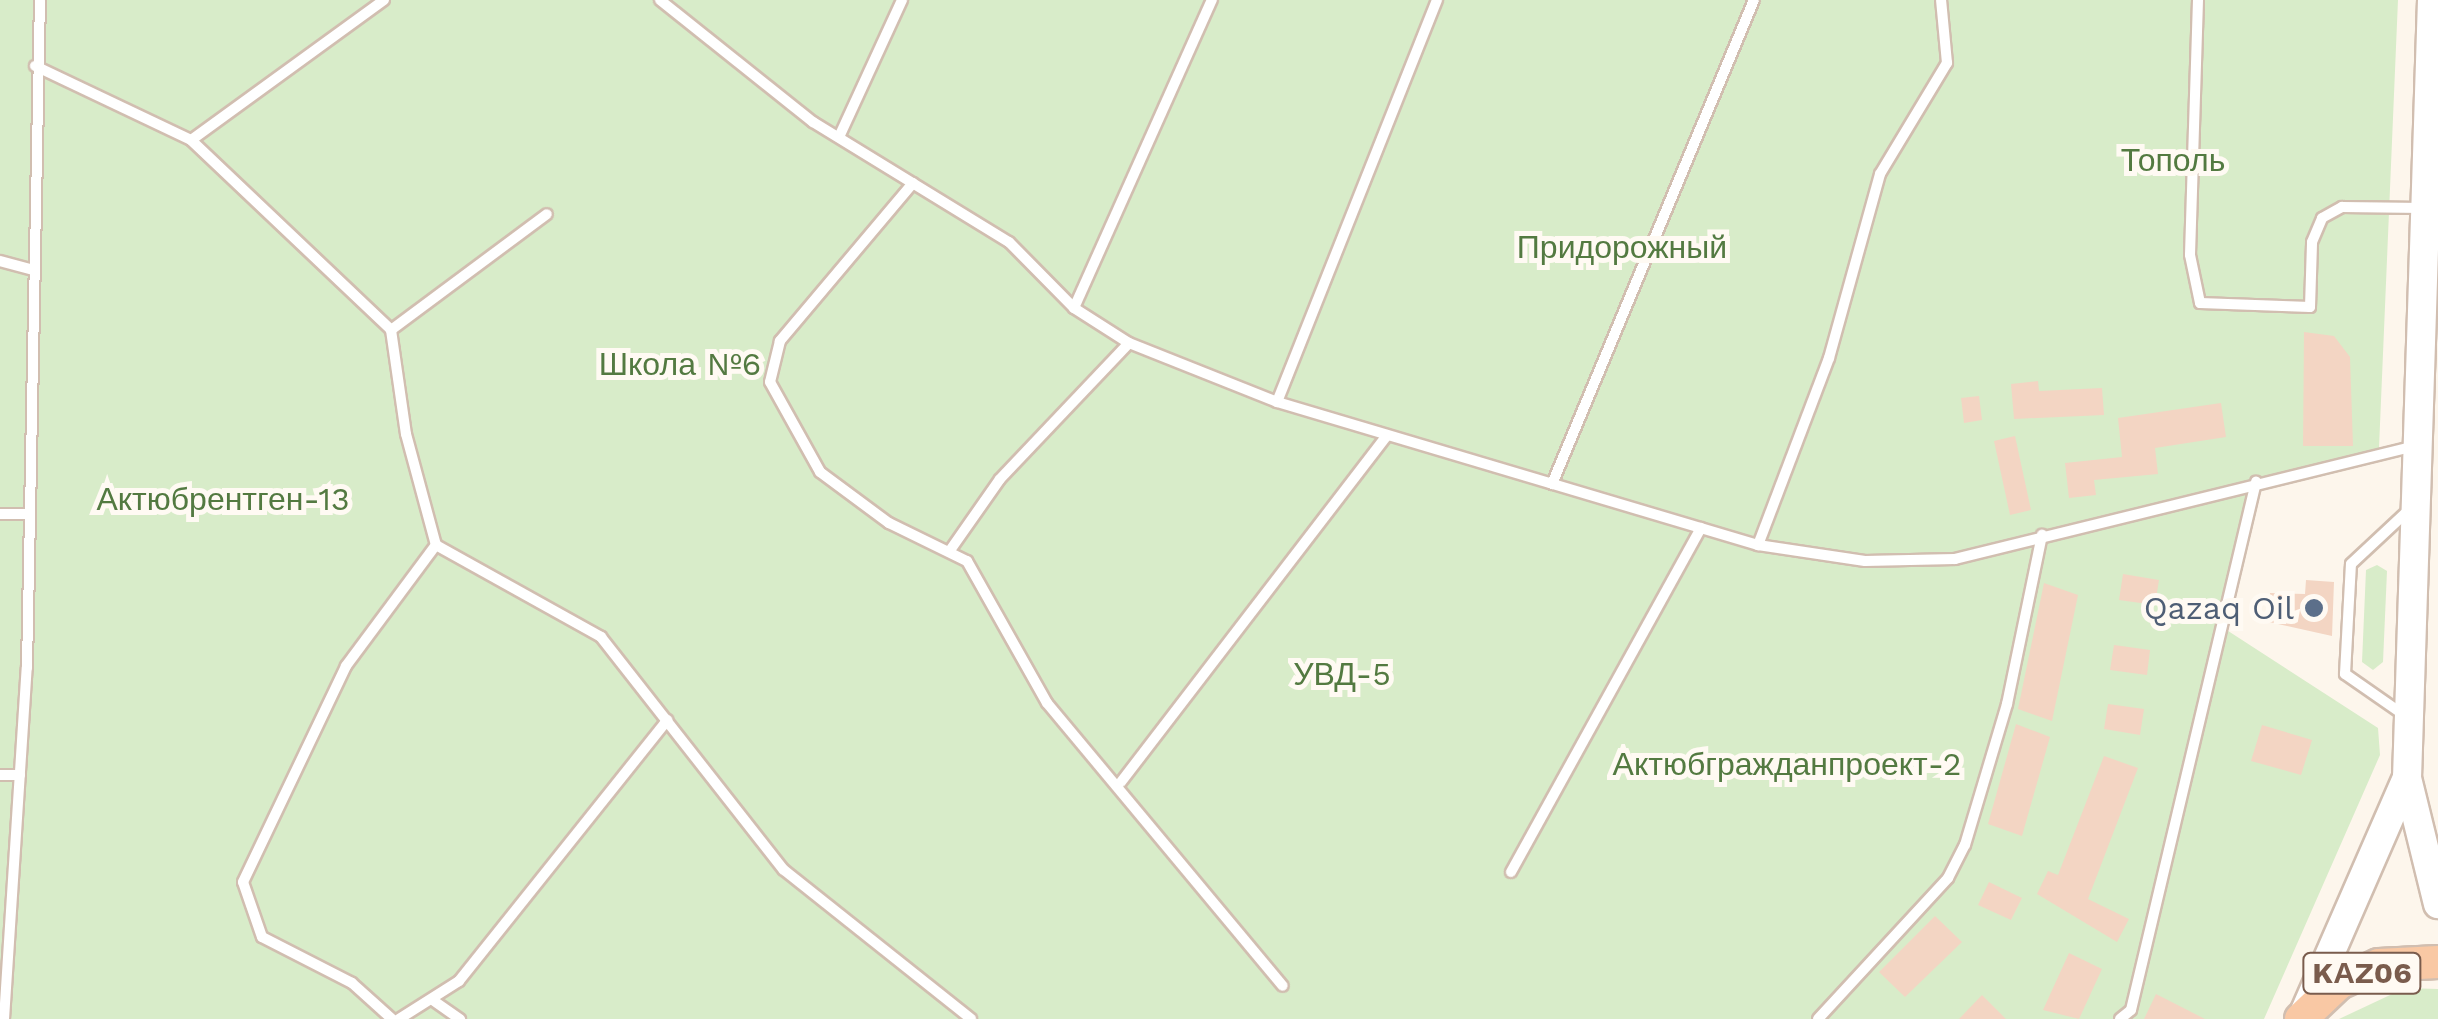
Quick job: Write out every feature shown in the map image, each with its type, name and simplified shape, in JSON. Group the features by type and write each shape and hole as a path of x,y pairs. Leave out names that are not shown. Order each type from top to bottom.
{"highway":[{"name":"KАZ06","path":"2303,1015 2379,965 2438,962"}],"main road":[{"path":"2432,0 2433,123 2426,208 2407,778 2438,904"},
{"path":"2303,1015 2407,778"}],"lane":[{"path":"4,1019 20,775 30,514 34,66 40,0"},
{"path":"191,140 384,0"},
{"path":"660,0 838,137 1009,242 1074,308 1129,343 1277,402 1758,545 1865,560 1955,559 2420,444"},
{"path":"838,137 902,0"},
{"path":"1074,308 1212,0"},
{"path":"1277,402 1437,0"},
{"path":"1552,484 1754,0"},
{"path":"1758,545 1830,358 1880,174 1946,63 1941,0"},
{"path":"2198,0 2190,256 2200,303 2310,307 2312,242 2322,218 2342,207 2426,208"},
{"path":"34,66 191,140 391,330 406,434 436,546 602,637 784,870 971,1019"},
{"path":"913,183 780,341 770,382 820,472 889,522 952,549 986,592 1047,703 1121,782 1283,986"},
{"path":"391,330 547,214"},
{"path":"0,261 32,270"},
{"path":"952,549 1000,478 1129,343"},
{"path":"1121,782 1387,435"},
{"path":"2120,1019 2132,1010 2256,482"},
{"path":"2410,719 2344,674 2350,564 2418,502"},
{"path":"0,514 30,514"},
{"path":"1511,872 1700,528"},
{"path":"1818,1019 1948,878 1965,845 2008,704 2042,535"},
{"path":"436,546 346,666 243,882 262,937 352,983 395,1019 434,1000 666,720"},
{"path":"0,775 20,775"},
{"path":"434,1000 460,1019"}],"green space":[{"path":"0,0 2398,0 2379,448 2259,482 2222,627 2378,728 2380,755 2264,1019 0,1019"},
{"path":"2377,565 2387,571 2383,662 2373,670 2362,662 2366,570"},
{"path":"2405,988 2438,989 2438,1019 2339,1019"}],"building":[{"path":"2304,332 2334,336 2350,357 2353,446 2303,446"},
{"path":"2038,381 2039,391 2102,388 2104,415 2014,419 2011,384"},
{"path":"1979,396 1982,420 1964,423 1961,398"},
{"path":"2221,403 2226,437 2155,448 2158,474 2094,480 2096,495 2069,498 2065,463 2122,457 2118,418"},
{"path":"2015,436 2031,510 2010,515 1994,441"},
{"path":"2123,574 2159,580 2155,605 2119,600"},
{"path":"2306,580 2334,582 2332,636 2269,622 2270,593 2305,594"},
{"path":"2044,583 2078,595 2052,721 2018,709"},
{"path":"2114,645 2150,650 2147,675 2110,670"},
{"path":"2108,704 2144,709 2140,735 2104,729"},
{"path":"2016,724 2050,737 2022,836 1988,824"},
{"path":"2262,725 2312,740 2301,775 2251,761"},
{"path":"2104,756 2138,768 2088,899 2129,919 2117,942 2037,894 2048,871 2058,875"},
{"path":"1989,882 2022,898 2011,920 1978,905"},
{"path":"1935,916 1962,942 1905,997 1879,972"},
{"path":"2069,953 2102,969 2079,1019 2043,1010"},
{"path":"2156,994 2205,1019 2144,1019"},
{"path":"1982,995 2006,1019 1959,1019"}],"place":[{"name":"Qazaq Oil","path":"2314,608"}],"park label":[{"name":"Тополь","path":"2173,160"},
{"name":"Придорожный","path":"1622,247"},
{"name":"Школа №6","path":"680,364"},
{"name":"Актюбрентген-13","path":"223,499"},
{"name":"УВД-5","path":"1342,674"},
{"name":"Актюбгражданпроект-2","path":"1787,764"}]}
